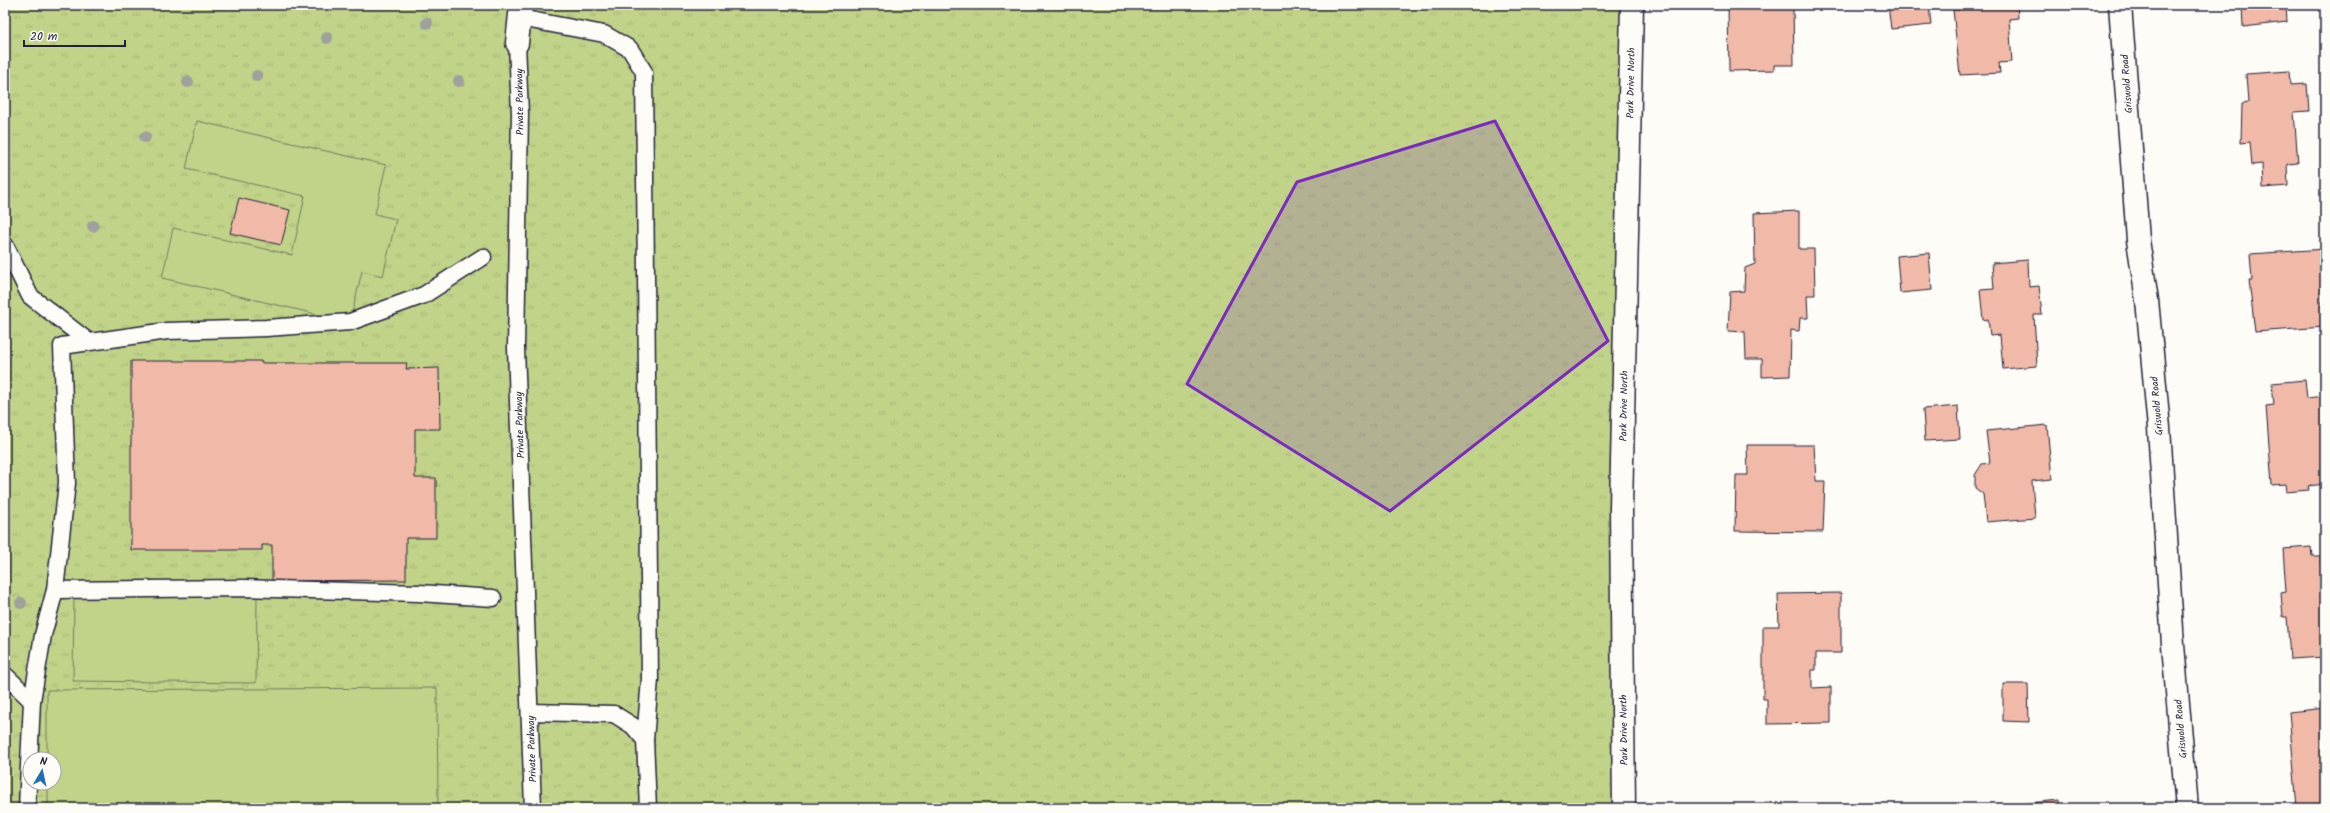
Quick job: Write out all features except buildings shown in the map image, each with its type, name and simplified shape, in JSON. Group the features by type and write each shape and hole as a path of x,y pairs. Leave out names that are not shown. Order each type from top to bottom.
{"street":[{"name":"Park Drive North","path":"1624,808 1621,508 1632,5"},
{"name":"Griswold Road","path":"2120,5 2138,240 2147,300 2158,428 2173,645 2187,808"},
{"path":"517,43 520,11"}],"lane":[{"path":"520,11 604,34 630,49 644,72 650,679 645,740 648,808"},
{"name":"Private Parkway","path":"517,43 520,114 516,348 533,808"},
{"path":"5,245 30,296 89,342"},
{"path":"27,808 32,701 43,635 55,590 66,483 62,346 167,331 266,328 350,322 424,295 483,257"},
{"path":"55,590 243,588 493,598"},
{"path":"5,675 32,701"},
{"path":"530,712 614,714 633,726 645,740"}],"highlighted area":[{"path":"1495,121 1608,341 1390,511 1187,384 1297,182"}],"green space":[{"path":"5,5 1625,5 1630,808 5,808"},
{"path":"197,121 386,165 375,214 396,219 383,276 362,271 350,322 162,278 173,228 292,255 305,196 186,169"},
{"path":"74,595 257,597 256,683 73,681"},
{"path":"437,688 438,808 48,808 48,791 62,791 62,751 47,751 47,690"}]}
